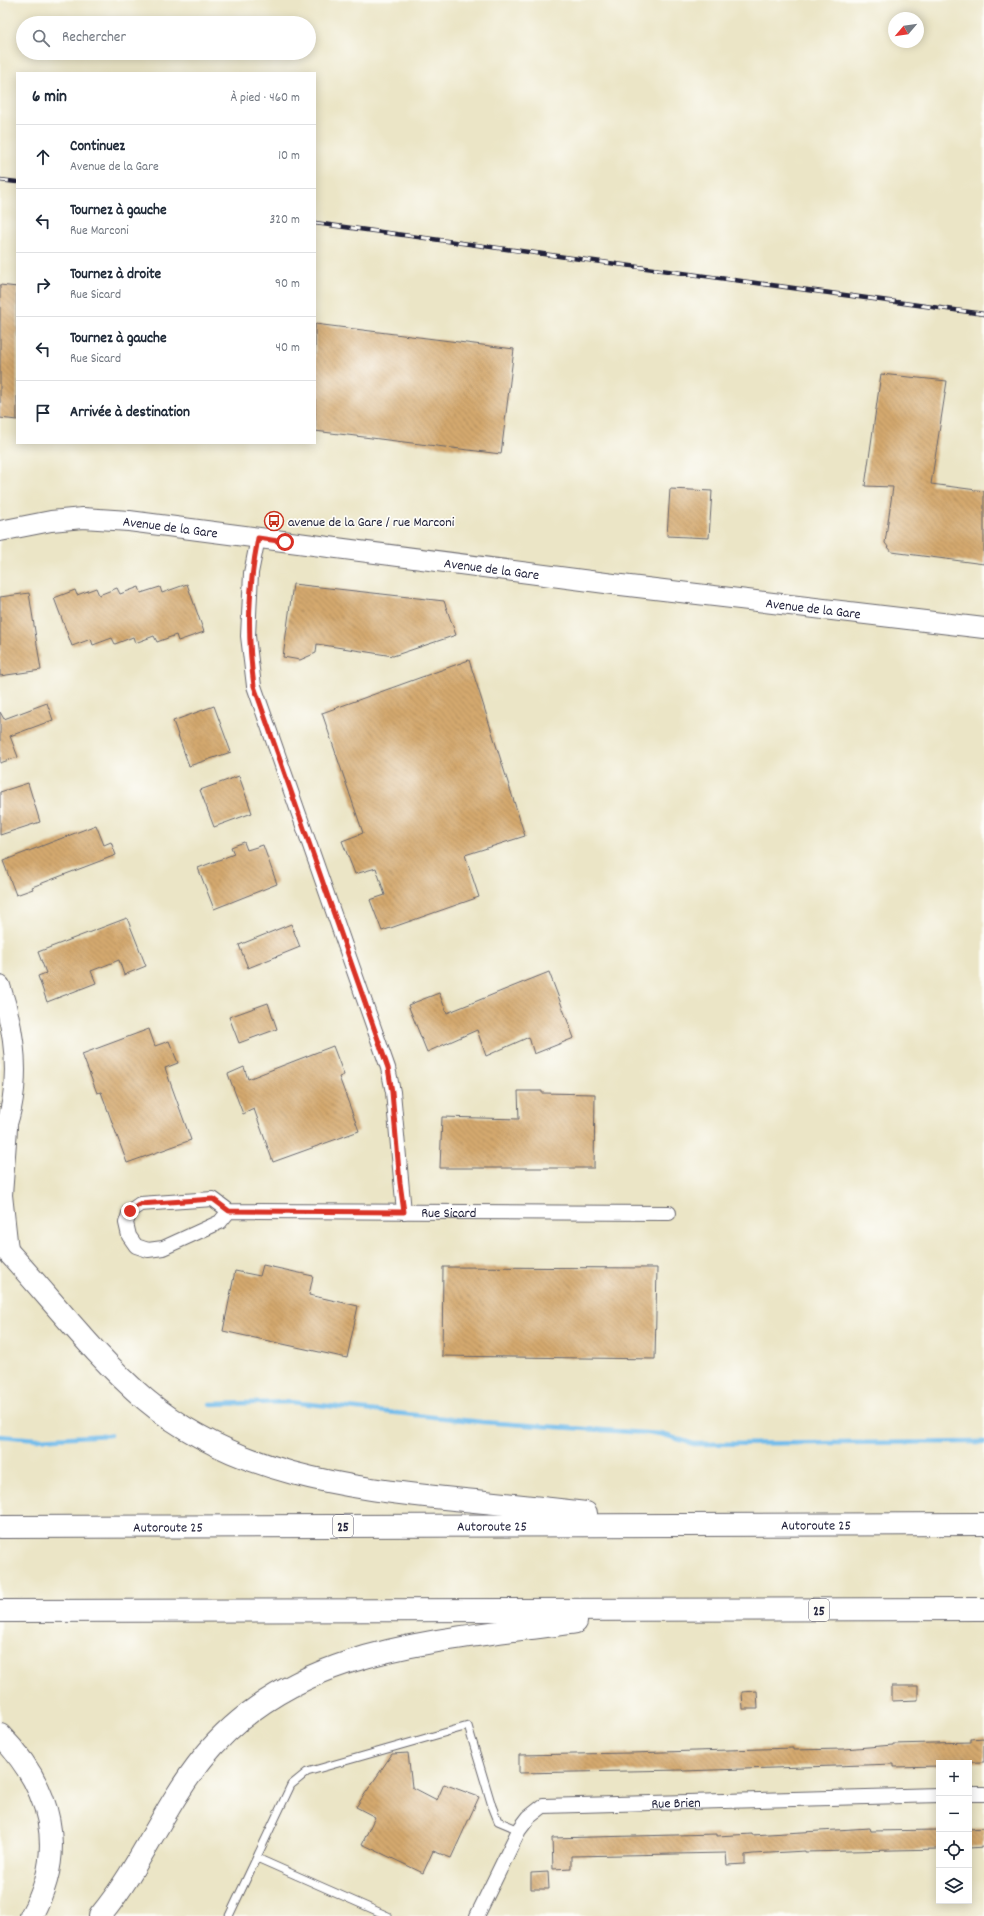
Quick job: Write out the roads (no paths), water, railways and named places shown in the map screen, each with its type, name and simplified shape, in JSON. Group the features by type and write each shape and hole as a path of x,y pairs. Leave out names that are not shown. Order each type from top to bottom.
{"highway":[{"path":"3,1135 1,1195 3,1246 94,1348 135,1390 179,1424 230,1452 285,1472 383,1492 687,1524"},
{"name":"Autoroute 25","path":"0,1527 984,1524"},
{"name":"25","path":"0,1611 984,1609"},
{"path":"100,1916 131,1873 183,1786 201,1760 220,1738 242,1718 261,1703 285,1688 330,1668 396,1649 654,1610"},
{"path":"0,1735 18,1756 34,1780 45,1805 50,1826 51,1854 49,1869 41,1896 31,1916"}],"street":[{"name":"Avenue de la Gare","path":"0,531 51,521 83,518 129,521 621,585 984,628"},
{"path":"258,538 251,573 248,636 254,686 388,1068 392,1092 404,1212"},
{"path":"0,986 11,1026 16,1060 13,1098 3,1135"},
{"path":"213,1199 229,1211 220,1222 163,1248 148,1250 136,1246 129,1236 126,1223 130,1211 140,1204 213,1199"},
{"name":"Rue Sicard","path":"229,1211 670,1213"},
{"path":"972,1794 984,1794"},
{"name":"Rue Brien","path":"477,1916 519,1830 528,1817 543,1806 936,1795"}],"lane":[{"path":"229,1916 291,1785 307,1772 468,1726 492,1806 498,1820 519,1830"},
{"path":"257,1858 388,1916"}],"waterway":[{"path":"210,1404 290,1402 482,1422 661,1434 694,1444 984,1442"},
{"path":"0,1436 37,1439 110,1435"}],"railway":[{"path":"0,180 16,182"},
{"path":"316,223 984,314"}],"place":[{"name":"avenue de la Gare / rue Marconi","path":"274,521"}]}
